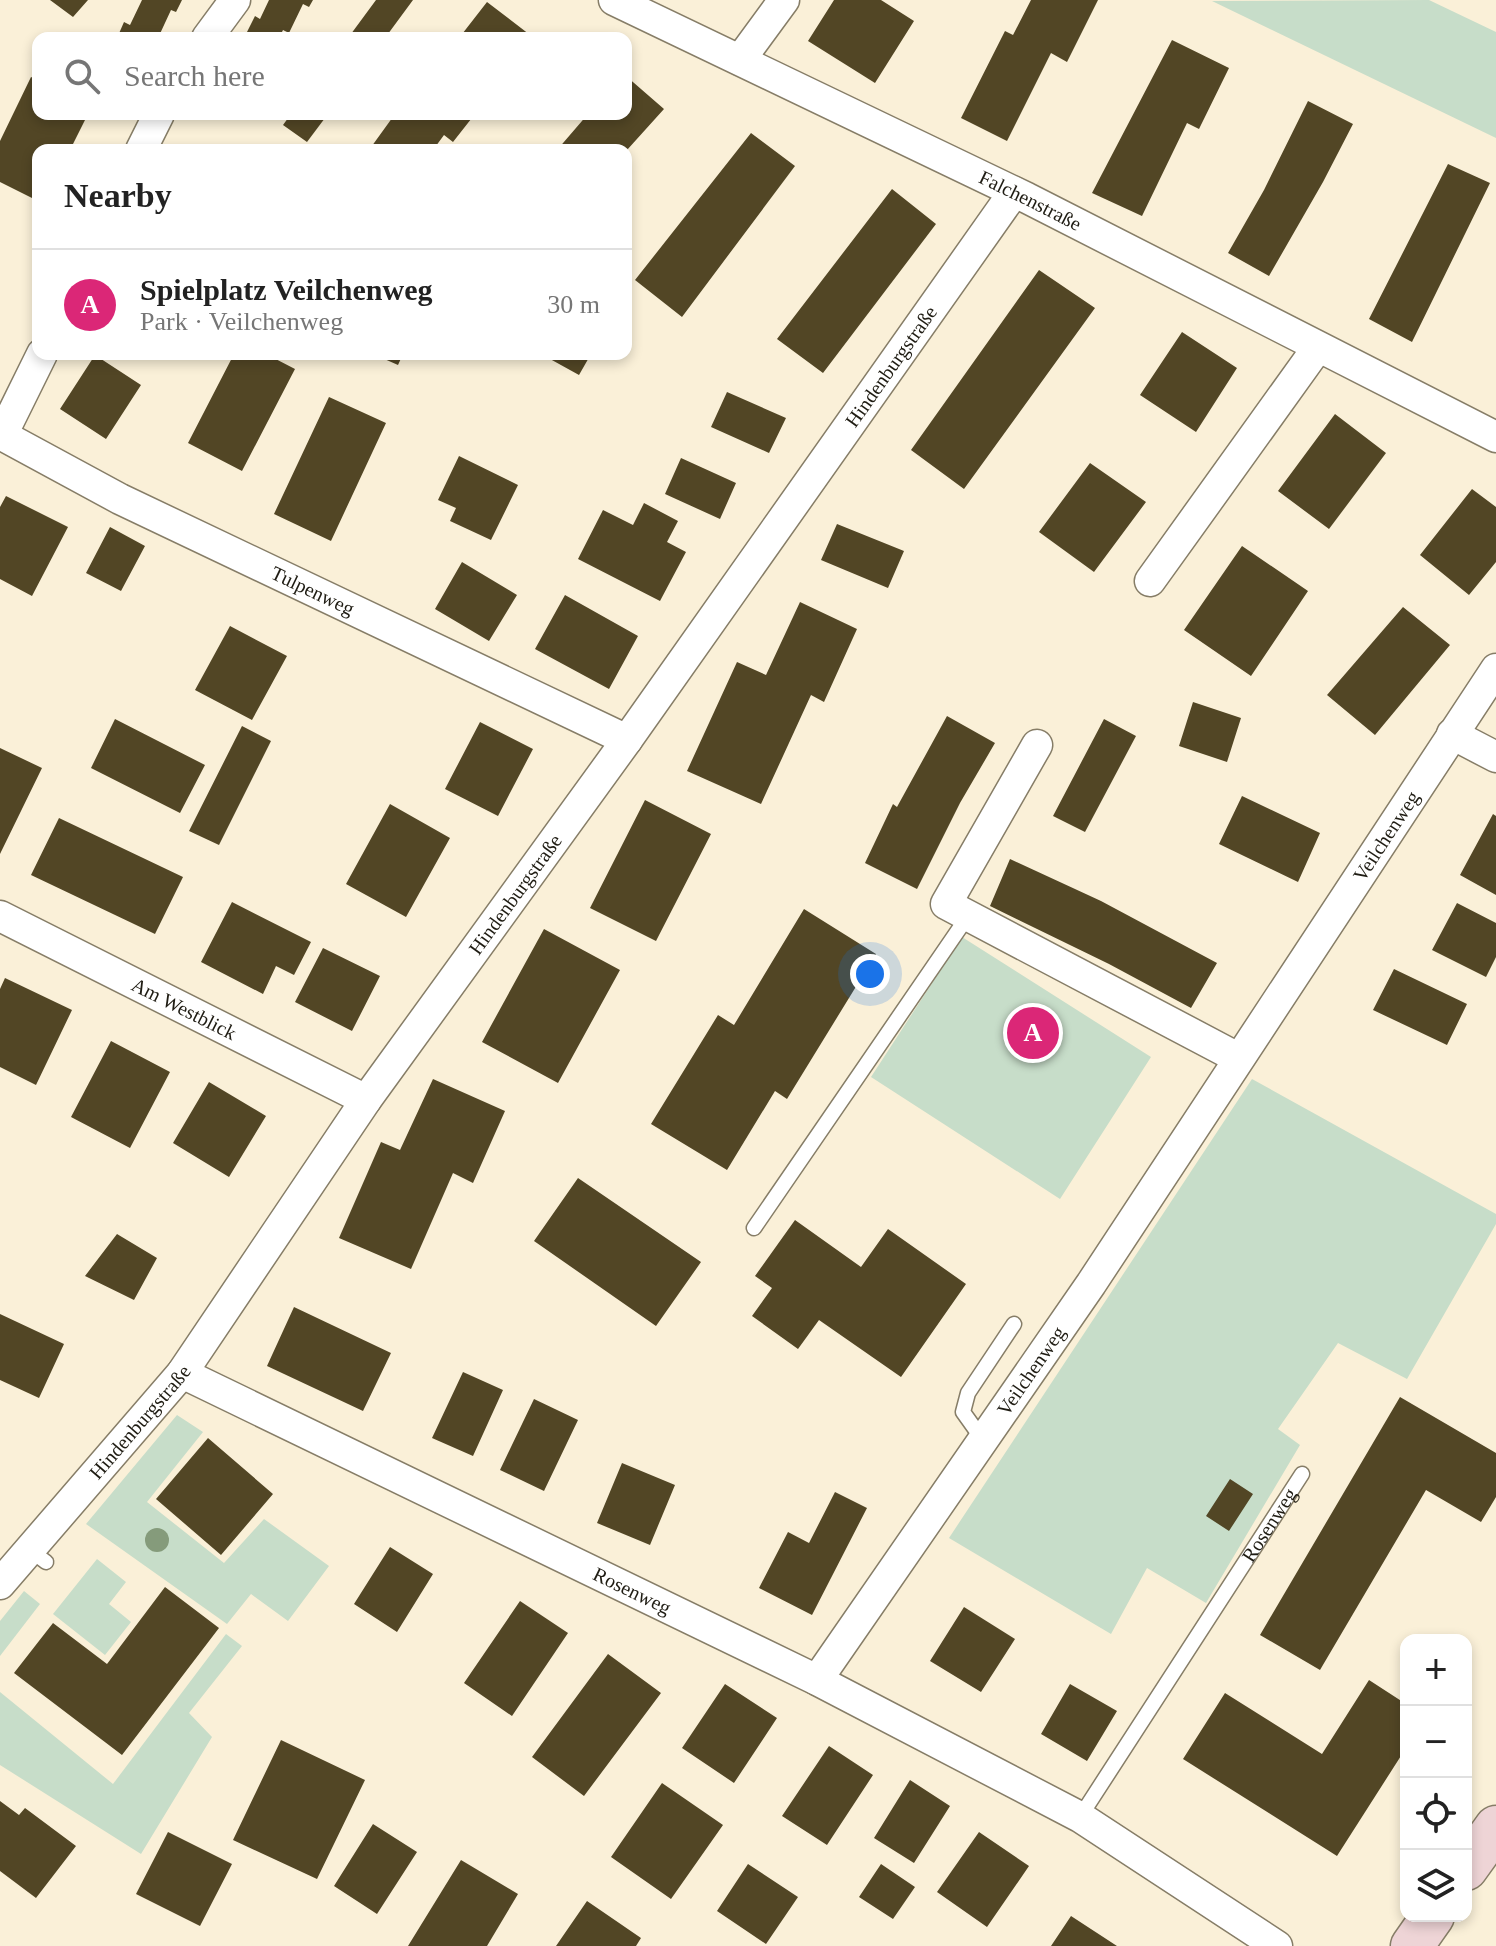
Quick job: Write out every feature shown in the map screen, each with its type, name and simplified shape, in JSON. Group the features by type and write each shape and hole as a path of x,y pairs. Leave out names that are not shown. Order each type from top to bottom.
{"main road":[{"path":"1472,1861 1496,1827"},
{"path":"1412,1946 1429,1922"}],"street":[{"path":"211,32 235,0"},
{"name":"Falchenstraße","path":"614,0 1014,192 1496,437"},
{"path":"740,60 784,0"},
{"path":"144,144 156,120"},
{"name":"Hindenburgstraße","path":"0,1584 38,1556 182,1373 366,1100 627,740 1014,192"},
{"path":"1150,581 1318,347"},
{"path":"1,435 39,360"},
{"name":"Tulpenweg","path":"1,435 120,499 627,740"},
{"name":"Veilchenweg","path":"817,1680 1091,1284 1496,669"},
{"path":"1452,734 1496,757"},
{"path":"1037,745 946,904 1238,1058"},
{"name":"Am Westblick","path":"0,916 366,1100"},
{"name":"Rosenweg","path":"182,1373 817,1680 1080,1817 1277,1946"}],"lane":[{"path":"754,1228 968,916"},
{"path":"984,1440 963,1412 968,1393 1014,1324"},
{"name":"Rosenweg","path":"1080,1817 1302,1474"}],"green space":[{"path":"1429,0 1496,32 1496,138 1212,1"},
{"path":"962,937 1151,1057 1060,1199 871,1077"},
{"path":"1252,1079 1496,1214 1496,1224 1407,1379 1338,1343 1278,1429 1300,1445 1206,1603 1147,1568 1111,1634 949,1538"},
{"path":"177,1415 203,1432 147,1502 224,1563 264,1519 329,1566 288,1621 251,1594 227,1624 86,1524"},
{"path":"97,1559 126,1582 109,1604 131,1622 105,1655 53,1614"},
{"path":"24,1591 40,1604 0,1656 0,1621"},
{"path":"226,1634 242,1646 189,1713 212,1737 141,1854 0,1765 0,1692 113,1784"}],"building":[{"path":"50,0 88,0 73,17"},
{"path":"142,0 182,0 176,12 171,10 161,32 120,32 124,22 130,25"},
{"path":"269,0 313,0 309,7 303,4 289,32 247,32 255,16 260,19"},
{"path":"376,0 413,0 389,32 352,32"},
{"path":"834,0 881,0 914,21 875,83 808,41"},
{"path":"1031,0 1098,0 1067,62 1051,53 1007,141 961,118 1005,31 1013,35"},
{"path":"487,2 526,32 464,32"},
{"path":"1172,40 1229,68 1199,129 1187,123 1142,216 1092,193"},
{"path":"31,77 32,120 85,120 73,144 32,144 32,198 0,182 0,141"},
{"path":"632,81 664,109 632,144 562,144 583,120 632,120"},
{"path":"1308,101 1353,124 1269,276 1228,253 1264,190"},
{"path":"287,120 324,120 307,142 283,125"},
{"path":"391,120 470,120 453,142 444,135 437,144 373,144"},
{"path":"751,133 795,166 682,317 635,280"},
{"path":"1448,164 1490,183 1412,342 1369,319"},
{"path":"892,189 936,224 823,373 777,339"},
{"path":"1039,270 1095,308 964,489 911,450"},
{"path":"1182,332 1237,368 1196,432 1140,395"},
{"path":"92,360 103,360 141,385 106,439 60,409"},
{"path":"231,360 278,360 295,369 242,471 188,443"},
{"path":"552,360 588,360 579,375"},
{"path":"727,392 786,418 769,453 711,427"},
{"path":"329,397 386,423 331,541 274,514"},
{"path":"1335,414 1386,453 1329,529 1278,491"},
{"path":"459,456 518,485 491,540 450,521 456,508 438,500"},
{"path":"681,458 736,483 720,519 665,494"},
{"path":"1090,463 1146,502 1094,572 1039,532"},
{"path":"1472,489 1496,507 1496,562 1469,595 1420,555"},
{"path":"6,496 68,527 32,596 0,579 0,507"},
{"path":"644,503 678,521 667,542 686,552 660,601 578,559 603,510 633,525"},
{"path":"837,524 904,551 888,588 821,560"},
{"path":"110,527 145,546 121,591 86,573"},
{"path":"1242,546 1308,591 1251,676 1184,630"},
{"path":"462,562 517,595 489,641 435,609"},
{"path":"565,595 638,636 609,689 535,649"},
{"path":"800,602 857,629 824,702 811,695 761,804 687,771 737,662 766,675"},
{"path":"1403,607 1450,645 1375,735 1327,695"},
{"path":"230,626 287,656 252,720 195,690"},
{"path":"1193,702 1241,718 1227,762 1179,746"},
{"path":"947,716 995,743 960,803 917,889 865,863 893,804 897,807"},
{"path":"115,719 205,765 180,813 91,768"},
{"path":"1104,719 1136,736 1085,832 1053,816"},
{"path":"480,722 533,749 498,816 445,789"},
{"path":"242,726 271,741 219,845 189,831"},
{"path":"0,748 42,768 0,854"},
{"path":"1242,796 1320,833 1298,882 1219,844"},
{"path":"645,800 711,834 656,941 590,908"},
{"path":"390,804 450,838 406,917 346,884"},
{"path":"1493,814 1496,816 1496,895 1460,875"},
{"path":"59,818 183,877 155,934 31,875"},
{"path":"1010,859 1101,901 1217,963 1191,1008 990,906"},
{"path":"232,902 311,942 294,975 276,966 263,994 201,962"},
{"path":"1457,903 1496,923 1496,957 1486,977 1432,950"},
{"path":"804,909 876,954 787,1099 775,1091 727,1170 651,1124 718,1015 734,1025"},
{"path":"544,929 620,970 558,1083 482,1042"},
{"path":"323,948 380,976 352,1031 295,1002"},
{"path":"1394,969 1467,1004 1447,1045 1373,1010"},
{"path":"5,978 72,1010 36,1085 0,1067 0,989"},
{"path":"111,1041 170,1072 130,1148 71,1117"},
{"path":"433,1079 505,1111 473,1183 453,1173 411,1269 339,1238 381,1142 400,1150"},
{"path":"209,1082 266,1116 229,1177 173,1143"},
{"path":"578,1178 701,1262 656,1326 534,1241"},
{"path":"795,1220 861,1267 888,1229 966,1284 901,1377 819,1320 798,1349 752,1316 772,1288 755,1276"},
{"path":"117,1234 157,1258 134,1300 85,1276"},
{"path":"294,1307 391,1353 363,1411 267,1366"},
{"path":"0,1314 64,1344 39,1398 0,1380"},
{"path":"463,1372 503,1390 473,1456 432,1438"},
{"path":"1400,1397 1496,1453 1496,1497 1481,1522 1426,1490 1320,1670 1260,1635"},
{"path":"534,1399 578,1420 544,1491 500,1470"},
{"path":"208,1438 273,1494 221,1555 156,1499"},
{"path":"622,1463 675,1485 650,1545 597,1523"},
{"path":"1230,1479 1253,1494 1229,1531 1206,1516"},
{"path":"835,1492 867,1508 812,1615 759,1588 788,1532 809,1543"},
{"path":"390,1547 433,1574 397,1632 354,1604"},
{"path":"165,1587 219,1628 122,1755 14,1673 53,1623 107,1664"},
{"path":"520,1601 568,1633 512,1716 464,1683"},
{"path":"964,1607 1015,1639 981,1692 930,1661"},
{"path":"608,1654 661,1693 584,1796 532,1757"},
{"path":"1369,1680 1400,1700 1400,1757 1337,1856 1183,1759 1225,1693 1322,1754"},
{"path":"725,1684 777,1718 734,1783 682,1748"},
{"path":"1070,1684 1117,1711 1087,1761 1041,1734"},
{"path":"281,1740 365,1780 317,1879 233,1840"},
{"path":"829,1746 873,1775 827,1845 782,1816"},
{"path":"910,1780 950,1806 914,1863 874,1838"},
{"path":"662,1783 723,1825 671,1899 611,1857"},
{"path":"0,1801 19,1815 25,1808 76,1846 36,1898 0,1871"},
{"path":"373,1824 417,1852 377,1914 334,1886"},
{"path":"168,1832 232,1864 200,1926 136,1894"},
{"path":"979,1832 1029,1866 987,1927 937,1892"},
{"path":"461,1860 518,1894 487,1946 408,1946"},
{"path":"748,1864 798,1897 766,1944 717,1911"},
{"path":"881,1864 915,1887 893,1919 859,1897"},
{"path":"587,1901 641,1938 636,1946 556,1946"},
{"path":"1071,1916 1117,1946 1051,1946"}],"place":[{"name":"Spielplatz Veilchenweg","path":"1033,1033"}]}
